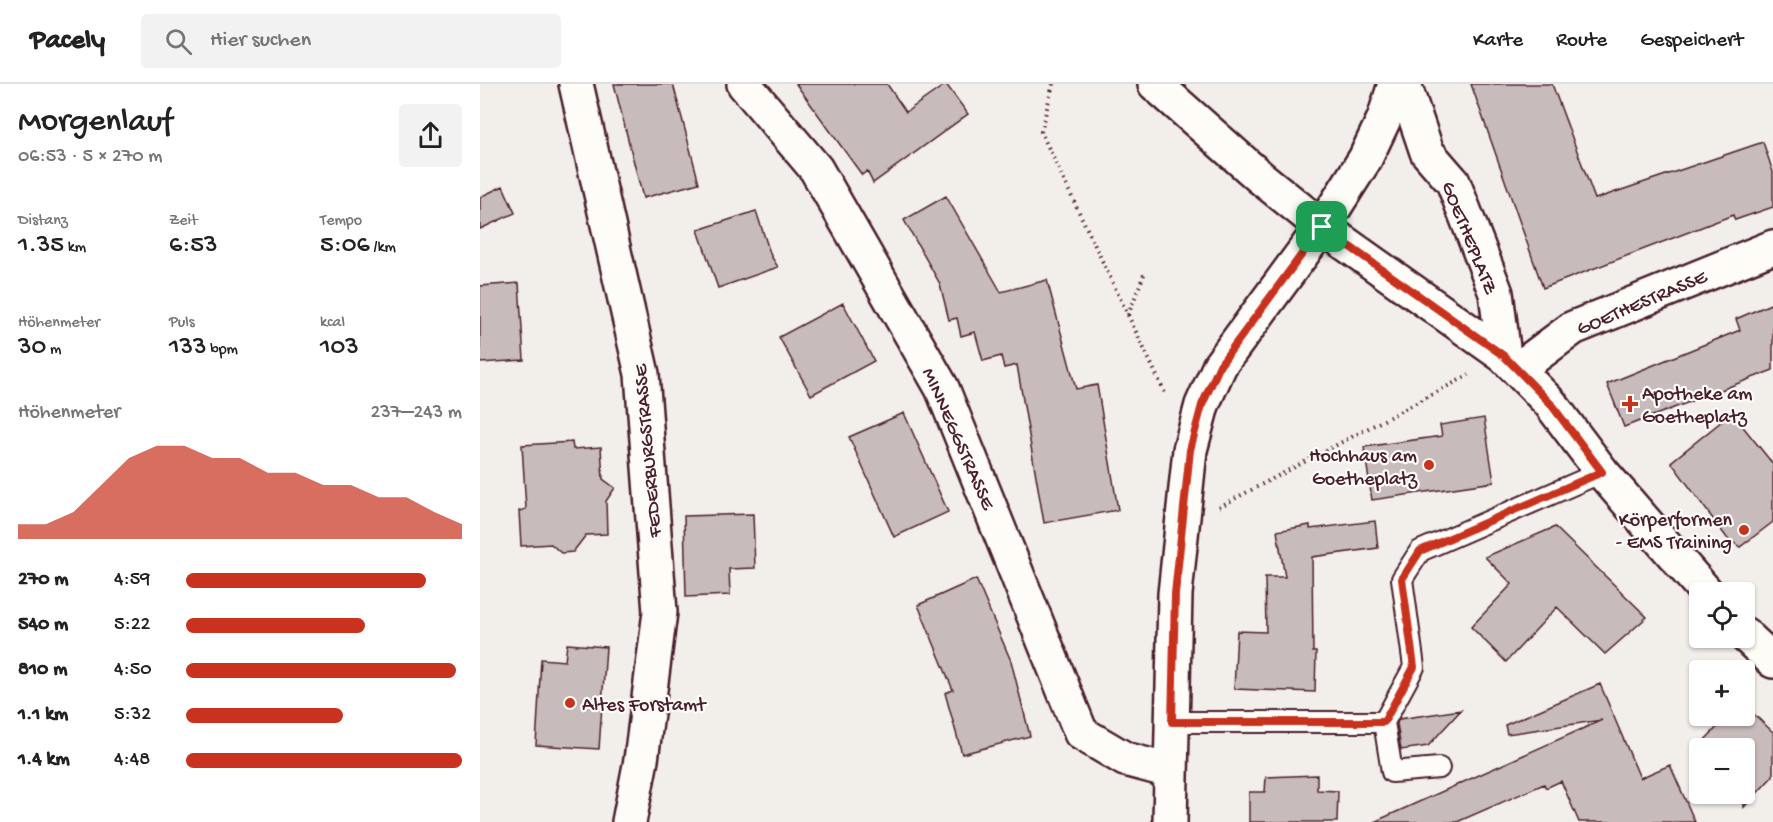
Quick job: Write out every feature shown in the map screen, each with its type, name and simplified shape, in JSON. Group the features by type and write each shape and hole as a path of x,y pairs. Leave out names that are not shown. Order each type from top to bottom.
{"street":[{"name":"FEDERBURGSTRASSE","path":"576,84 642,374 660,612 641,760 629,822"},
{"name":"MINNEGGSTRASSE","path":"744,84 816,169 942,388 1082,733 1125,759 1170,771"},
{"path":"1155,84 1260,177 1322,227 1511,363 1550,403 1602,472 1697,582"},
{"path":"1170,822 1175,594 1190,450 1202,405 1220,365 1322,227 1365,159 1384,119 1395,84"},
{"name":"GOETHEPLATZ","path":"1404,84 1427,152 1453,182 1496,292 1511,363"},
{"name":"GOETHESTRASSE","path":"1511,363 1573,328 1773,248"},
{"path":"1755,644 1773,661"}],"lane":[{"path":"1439,768 1392,772 1384,722 1414,667 1402,579 1420,551 1602,472"},
{"path":"1172,722 1384,722"}],"path":[{"path":"1053,84 1041,132 1168,398"},
{"path":"1128,315 1145,272"},
{"path":"1182,526 1511,363"}],"building":[{"path":"614,84 673,84 699,183 643,198"},
{"path":"796,84 887,84 906,112 946,84 968,114 873,183 867,171 862,175"},
{"path":"1471,84 1552,84 1595,199 1763,142 1773,172 1773,207 1735,220 1733,215 1543,288"},
{"path":"503,186 515,213 480,229 480,197"},
{"path":"946,196 1001,292 1047,280 1076,389 1097,385 1118,510 1044,523 1017,365 1004,368 1001,356 983,361 975,332 961,336 957,318 949,320 940,284 904,220"},
{"path":"756,211 771,256 778,267 718,288 698,230"},
{"path":"519,283 524,360 480,363 480,286"},
{"path":"843,303 874,361 811,395 779,337"},
{"path":"1773,303 1773,370 1624,427 1607,384 1740,330 1736,319"},
{"path":"904,413 948,512 894,537 849,437"},
{"path":"1732,413 1773,464 1773,522 1740,547 1727,538 1671,462"},
{"name":"Hochhaus am Goetheplatz","path":"1484,418 1494,482 1372,500 1364,447 1442,436 1440,425"},
{"path":"572,442 573,449 601,447 603,479 615,488 606,501 607,534 586,535 573,552 561,553 551,544 521,546 519,511 526,509 522,445"},
{"path":"753,514 755,568 729,569 730,595 686,597 684,516"},
{"path":"1375,521 1378,548 1312,557 1313,652 1316,652 1315,692 1234,689 1237,631 1266,632 1265,577 1285,577 1277,531 1310,525 1310,529"},
{"path":"1555,527 1647,617 1605,654 1557,607 1506,662 1471,627 1512,584 1485,557"},
{"path":"976,579 1011,661 1030,736 962,754 945,693 953,690 918,605"},
{"name":"Altes Forstamt","path":"567,644 606,647 599,749 536,745 541,659 565,661"},
{"path":"1600,684 1640,778 1670,765 1695,822 1579,822 1561,781 1546,788 1544,784 1457,822 1374,822 1602,720 1507,734 1505,725"},
{"path":"1461,710 1428,746 1401,750 1397,723 1399,719"},
{"path":"1755,715 1773,732 1773,776 1755,795 1755,738 1707,738 1718,726 1755,726"},
{"path":"1317,775 1317,790 1338,791 1337,822 1249,822 1249,792 1265,792 1266,777"}],"place":[{"name":"Apotheke am Goetheplatz","path":"1630,404"},
{"name":"Hochhaus am Goetheplatz","path":"1429,465"},
{"name":"Körperformen - EMS Training","path":"1744,530"},
{"name":"Altes Forstamt","path":"570,703"}],"route":[{"path":"1322,227 1504,356 1550,403 1602,472 1420,551 1402,579 1414,667 1384,722 1172,722 1175,594 1190,450 1202,405 1220,365 1322,227"}]}
